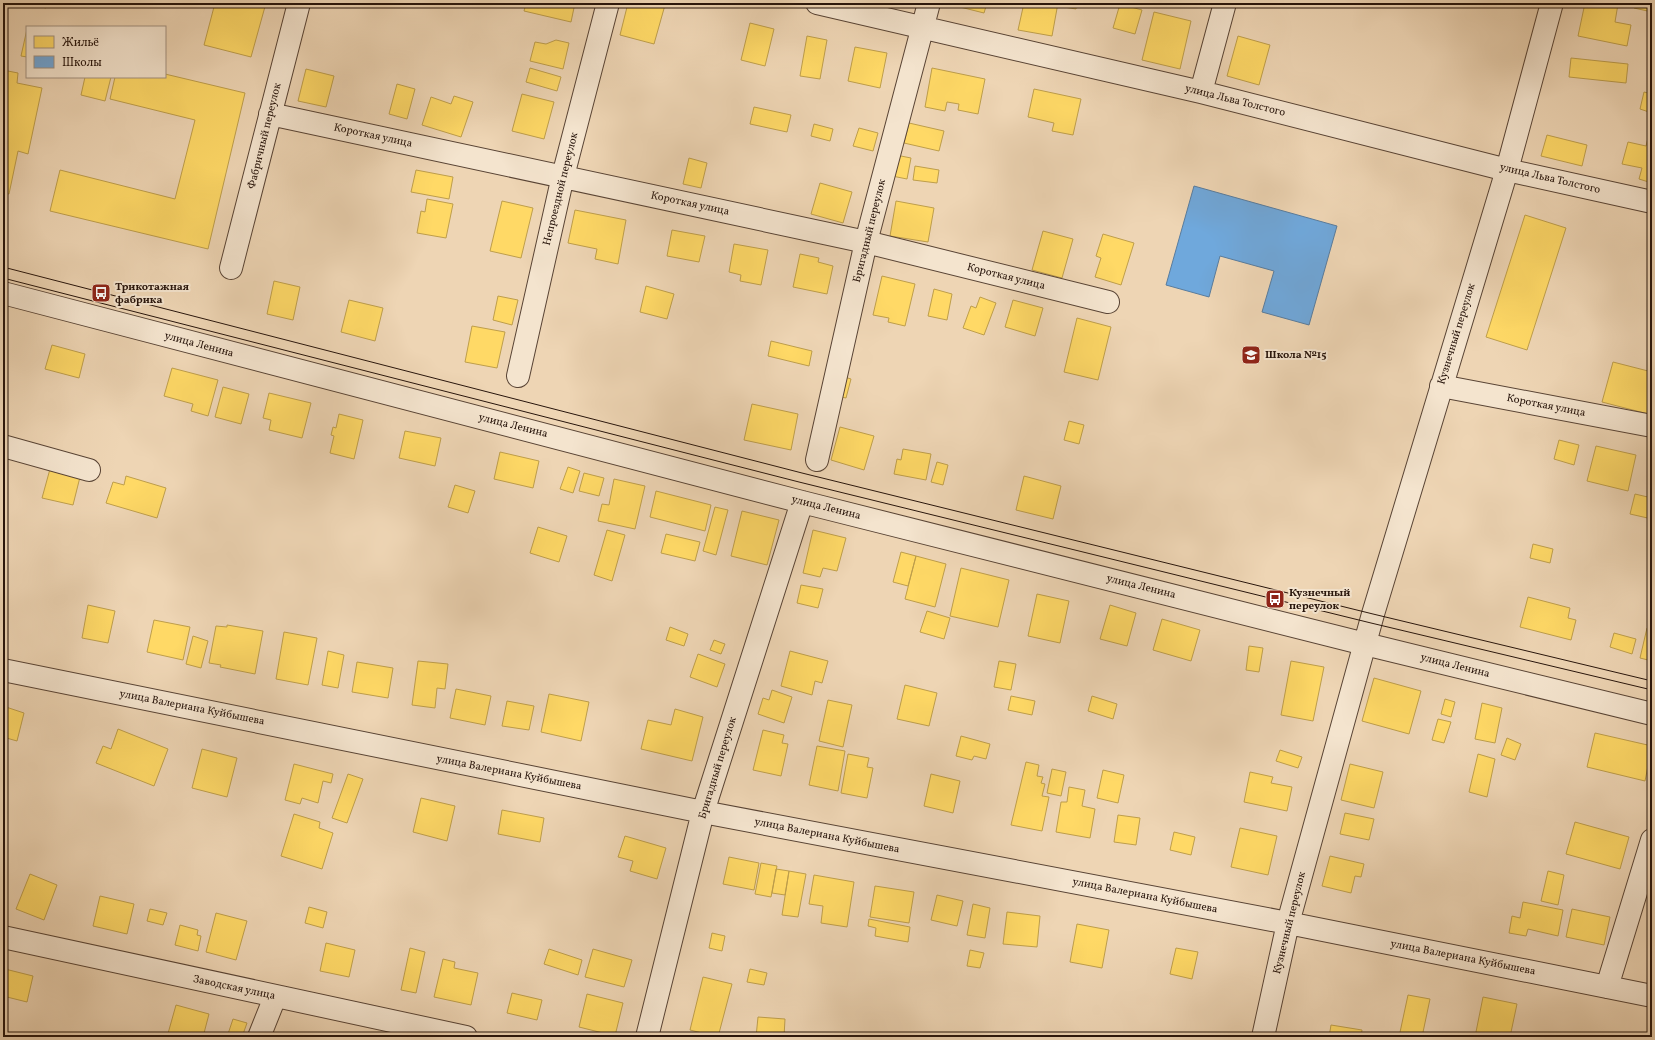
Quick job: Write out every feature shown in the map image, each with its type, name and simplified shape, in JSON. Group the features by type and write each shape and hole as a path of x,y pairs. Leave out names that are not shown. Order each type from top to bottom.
{"street":[{"name":"Фабричный переулок","path":"231,268 299,3"},
{"name":"Непроездной переулок","path":"518,376 563,176 608,3"},
{"name":"улица Льва Толстого","path":"817,3 1201,92 1507,170 1652,202"},
{"name":"Бригадный переулок","path":"817,460 866,242 924,28 929,3"},
{"path":"1201,92 1225,3"},
{"name":"Кузнечный переулок","path":"1263,1037 1288,923 1365,644 1441,386 1507,170 1552,3"},
{"name":"Короткая улица","path":"270,114 866,242 1108,302"},
{"name":"улица Ленина","path":"3,293 802,502 1365,644 1652,714"},
{"name":"Короткая улица","path":"1441,386 1652,426"},
{"path":"3,446 88,470"},
{"name":"Бригадный переулок","path":"647,1037 703,812 802,502"},
{"name":"улица Валериана Куйбышева","path":"3,670 703,812 1288,923 1652,996"},
{"path":"1607,987 1652,840"},
{"name":"Заводская улица","path":"3,937 275,997 466,1037"},
{"path":"259,1037 275,997"}],"building: Жильё":[{"path":"27,3 48,3 46,8"},
{"path":"145,3 161,3 159,7"},
{"path":"215,3 266,3 251,57 204,45"},
{"path":"526,3 575,3 571,22 524,11"},
{"path":"628,3 658,3 665,5 654,44 620,35"},
{"path":"944,3 987,3 984,13"},
{"path":"1024,3 1058,3 1052,36 1018,30"},
{"path":"1065,3 1077,3 1076,9 1064,7"},
{"path":"1585,3 1618,4 1615,22 1631,25 1627,46 1578,36"},
{"path":"1635,3 1652,3 1652,12 1634,8"},
{"path":"1120,4 1142,10 1135,34 1113,28"},
{"path":"1154,12 1191,21 1180,69 1142,60"},
{"path":"750,23 774,29 765,66 741,60"},
{"path":"26,34 26,57 21,56"},
{"path":"807,36 827,40 820,79 800,76"},
{"path":"1238,36 1270,45 1259,85 1227,76"},
{"path":"556,40 569,43 563,69 530,61 535,42 546,44"},
{"path":"855,47 887,53 880,88 848,81"},
{"path":"1571,58 1628,64 1626,83 1569,77"},
{"path":"530,68 561,77 557,91 526,82"},
{"path":"932,68 985,79 978,114 958,110 959,104 947,102 945,111 925,107"},
{"path":"306,69 334,76 326,107 298,101"},
{"path":"3,70 18,73 17,83 42,88 28,154 18,151 9,194 3,193"},
{"path":"166,74 245,93 208,249 50,211 60,170 175,199 195,120 110,99 115,78 166,78"},
{"path":"85,78 111,78 105,101 81,95"},
{"path":"397,84 415,89 407,119 389,114"},
{"path":"1034,89 1081,99 1073,135 1052,131 1054,123 1028,117"},
{"path":"1644,92 1652,94 1652,113 1640,109"},
{"path":"522,94 554,102 544,139 512,131"},
{"path":"454,96 473,102 461,137 422,125 431,97 451,104"},
{"path":"754,107 791,115 787,132 750,124"},
{"path":"1652,122 1652,183 1639,179 1642,168 1622,164 1628,142 1646,146"},
{"path":"909,123 944,131 939,151 904,143"},
{"path":"814,124 833,129 830,141 811,136"},
{"path":"859,128 878,133 873,151 853,146"},
{"path":"1547,135 1587,145 1582,166 1541,156"},
{"path":"896,155 911,158 907,179 892,176"},
{"path":"689,158 707,163 701,188 683,184"},
{"path":"915,166 939,170 937,183 913,180"},
{"path":"416,170 453,177 449,199 411,192"},
{"path":"820,183 852,192 843,223 811,214"},
{"path":"427,199 453,204 446,238 417,233 421,211 425,212"},
{"path":"502,201 533,208 521,258 490,251"},
{"path":"896,201 934,208 928,242 890,236"},
{"path":"575,210 626,220 618,264 595,259 597,249 568,243"},
{"path":"1525,215 1566,228 1527,350 1486,337"},
{"path":"672,230 705,236 699,262 667,256"},
{"path":"1043,231 1073,239 1062,278 1032,270"},
{"path":"1103,234 1134,243 1121,285 1095,277 1101,258 1096,256"},
{"path":"734,244 768,250 761,285 740,281 741,275 729,272"},
{"path":"800,254 819,258 818,262 833,266 827,294 793,287"},
{"path":"882,276 915,284 905,326 888,322 889,318 873,315"},
{"path":"1652,279 1652,294 1649,293"},
{"path":"274,281 300,287 293,320 267,314"},
{"path":"646,286 674,294 667,319 640,312"},
{"path":"934,289 952,294 947,320 928,316"},
{"path":"498,296 518,300 512,325 493,320"},
{"path":"980,297 996,303 984,335 963,328 971,306 976,308"},
{"path":"349,300 383,308 375,341 341,332"},
{"path":"1013,300 1043,308 1035,336 1005,327"},
{"path":"1077,318 1111,327 1098,380 1064,372"},
{"path":"472,326 505,332 497,368 465,362"},
{"path":"771,341 812,351 809,366 768,356"},
{"path":"52,345 85,354 79,378 45,369"},
{"path":"1613,362 1652,372 1652,415 1602,402"},
{"path":"172,368 218,380 208,416 191,411 193,404 164,396"},
{"path":"838,375 851,379 846,398 832,395"},
{"path":"223,387 249,394 241,424 215,417"},
{"path":"269,393 311,403 302,438 269,430 271,420 263,418"},
{"path":"752,404 798,414 791,450 744,440"},
{"path":"339,414 363,420 354,459 330,453 334,436 331,435 333,427 336,428"},
{"path":"1069,421 1084,425 1079,444 1064,440"},
{"path":"840,427 874,436 864,470 831,460"},
{"path":"405,431 441,438 435,466 399,458"},
{"path":"1559,440 1579,445 1574,465 1554,459"},
{"path":"1596,446 1636,455 1628,491 1587,481"},
{"path":"903,449 931,454 926,480 894,474 897,459 901,460"},
{"path":"500,452 539,461 533,488 494,479"},
{"path":"937,462 948,465 943,485 931,482"},
{"path":"568,467 580,471 573,493 560,489"},
{"path":"50,469 80,477 73,505 42,498"},
{"path":"584,473 604,478 599,496 579,491"},
{"path":"126,476 166,488 157,518 106,503 113,482 124,485"},
{"path":"1024,476 1061,486 1053,519 1016,510"},
{"path":"614,479 645,486 635,529 598,521 602,504 609,505"},
{"path":"455,485 475,491 468,513 448,507"},
{"path":"656,491 711,505 705,531 650,517"},
{"path":"1635,494 1652,498 1652,519 1630,514"},
{"path":"715,507 728,510 716,555 703,551"},
{"path":"742,511 779,520 767,565 731,556"},
{"path":"538,527 567,536 559,562 530,553"},
{"path":"607,530 625,535 612,581 594,575"},
{"path":"813,530 846,538 837,571 823,568 820,577 803,573"},
{"path":"666,534 700,542 695,561 661,553"},
{"path":"1533,544 1553,549 1550,563 1530,558"},
{"path":"901,552 916,556 908,586 893,582"},
{"path":"916,556 946,564 935,607 905,599"},
{"path":"961,568 1009,580 998,627 950,616"},
{"path":"801,585 823,589 818,608 797,603"},
{"path":"1037,594 1069,601 1060,643 1028,636"},
{"path":"1528,597 1570,608 1568,618 1576,620 1571,640 1520,627"},
{"path":"88,605 115,611 108,643 82,638"},
{"path":"1110,605 1136,613 1127,646 1100,639"},
{"path":"927,611 950,618 944,639 920,632"},
{"path":"1162,619 1200,630 1191,661 1153,650"},
{"path":"154,620 190,627 183,660 147,652"},
{"path":"227,625 263,631 255,674 220,667 221,665 209,663 216,626 227,627"},
{"path":"670,627 688,634 684,646 666,640"},
{"path":"1647,628 1652,629 1652,661 1640,658"},
{"path":"284,632 317,638 308,685 276,679"},
{"path":"1614,633 1636,639 1632,654 1610,647"},
{"path":"193,636 208,641 201,668 186,664"},
{"path":"714,640 725,644 721,654 710,650"},
{"path":"1249,646 1263,648 1259,672 1246,670"},
{"path":"328,651 344,655 338,688 322,685"},
{"path":"790,651 828,661 822,683 815,681 812,695 781,686"},
{"path":"698,654 725,664 717,687 690,677"},
{"path":"418,661 448,664 445,689 437,688 435,708 412,705"},
{"path":"999,661 1016,664 1011,690 994,687"},
{"path":"1291,661 1324,667 1313,721 1281,715"},
{"path":"357,662 393,668 388,698 352,692"},
{"path":"1374,678 1421,691 1409,734 1362,721"},
{"path":"905,685 937,693 929,726 897,719"},
{"path":"456,689 491,696 485,725 450,718"},
{"path":"772,690 792,697 784,723 758,714 763,698 769,700"},
{"path":"549,694 589,702 581,741 541,732"},
{"path":"1011,696 1035,701 1032,715 1008,710"},
{"path":"1092,696 1117,704 1113,719 1088,711"},
{"path":"1445,699 1455,702 1451,717 1441,714"},
{"path":"828,700 852,705 843,747 819,741"},
{"path":"507,701 534,706 529,730 502,726"},
{"path":"1482,703 1502,708 1495,743 1475,739"},
{"path":"3,706 24,713 17,741 3,737"},
{"path":"675,709 703,717 692,761 641,749 648,720 671,725"},
{"path":"1438,719 1451,722 1444,743 1432,740"},
{"path":"118,729 168,749 154,786 96,763 103,746 111,749"},
{"path":"763,730 784,735 782,743 788,744 781,776 753,770"},
{"path":"1595,733 1652,746 1645,781 1587,767"},
{"path":"961,736 990,744 986,759 974,756 972,760 956,756"},
{"path":"1507,738 1521,744 1515,760 1501,755"},
{"path":"817,746 845,751 838,791 809,785"},
{"path":"202,749 237,758 227,797 192,788"},
{"path":"1280,750 1302,757 1298,768 1276,761"},
{"path":"848,754 869,758 867,767 873,768 867,798 841,793"},
{"path":"1478,754 1495,759 1487,797 1469,792"},
{"path":"1026,762 1039,765 1037,776 1043,777 1041,783 1045,784 1042,796 1049,797 1042,831 1011,825"},
{"path":"294,764 333,774 331,783 323,781 318,803 302,798 300,804 285,800"},
{"path":"1350,764 1383,772 1374,808 1341,800"},
{"path":"1052,769 1066,772 1061,796 1047,793"},
{"path":"1103,770 1124,775 1118,803 1097,798"},
{"path":"1250,772 1273,777 1271,783 1292,787 1287,811 1244,802"},
{"path":"348,774 363,779 347,823 332,818"},
{"path":"931,774 960,781 953,813 924,806"},
{"path":"1069,787 1085,790 1082,806 1095,809 1090,838 1056,832 1061,802 1067,802"},
{"path":"421,798 455,806 447,841 413,832"},
{"path":"502,810 544,818 540,842 498,834"},
{"path":"1345,813 1374,819 1369,840 1340,834"},
{"path":"294,814 320,822 319,828 333,833 322,869 281,856"},
{"path":"1118,815 1140,818 1136,845 1114,842"},
{"path":"1575,822 1629,837 1620,869 1566,854"},
{"path":"1240,828 1277,836 1268,875 1231,867"},
{"path":"1174,832 1195,837 1191,855 1170,850"},
{"path":"625,836 666,848 657,879 630,871 633,861 618,857"},
{"path":"1330,856 1364,864 1361,877 1355,876 1351,893 1322,886"},
{"path":"729,857 759,863 754,890 723,884"},
{"path":"761,863 777,866 771,897 755,894"},
{"path":"776,869 789,871 785,895 772,893"},
{"path":"789,871 806,874 798,917 782,915"},
{"path":"1548,871 1564,875 1558,905 1541,901"},
{"path":"30,874 57,885 44,920 16,909"},
{"path":"814,875 854,882 847,927 821,923 823,906 809,904"},
{"path":"875,886 914,892 909,923 870,917"},
{"path":"937,895 963,901 957,926 931,920"},
{"path":"100,896 134,904 127,934 93,926"},
{"path":"1523,902 1563,910 1558,936 1528,929 1526,936 1509,933 1512,916 1520,918"},
{"path":"973,904 990,908 985,938 967,935"},
{"path":"309,907 327,912 323,928 305,923"},
{"path":"150,909 167,913 163,925 147,921"},
{"path":"1572,909 1610,917 1604,945 1566,937"},
{"path":"1007,912 1040,916 1037,947 1003,944"},
{"path":"216,913 247,921 236,960 206,952"},
{"path":"869,919 910,927 908,942 875,936 876,928 868,926"},
{"path":"1077,924 1109,930 1102,968 1070,962"},
{"path":"180,925 198,930 197,935 201,936 198,951 175,945"},
{"path":"712,933 725,936 722,951 709,948"},
{"path":"1652,937 1652,954 1648,953"},
{"path":"326,943 355,950 349,977 320,971"},
{"path":"410,948 425,952 416,993 401,990"},
{"path":"1176,948 1198,952 1192,979 1170,974"},
{"path":"549,949 582,960 578,975 544,964"},
{"path":"593,949 632,960 624,987 585,977"},
{"path":"970,950 984,953 980,968 967,966"},
{"path":"443,959 455,962 454,968 478,973 471,1005 434,997"},
{"path":"5,969 33,976 27,1002 3,996 3,979"},
{"path":"750,969 767,973 764,985 747,982"},
{"path":"703,977 732,984 718,1037 690,1030"},
{"path":"512,993 542,1000 537,1020 507,1013"},
{"path":"587,994 623,1003 615,1036 579,1027"},
{"path":"1408,995 1430,999 1422,1037 1399,1037"},
{"path":"1483,997 1517,1004 1510,1037 1475,1037"},
{"path":"176,1005 209,1014 203,1037 167,1037"},
{"path":"758,1017 785,1019 784,1037 756,1037"},
{"path":"233,1019 247,1023 242,1037 227,1037"},
{"path":"1331,1025 1362,1030 1361,1037 1329,1037"},
{"path":"302,1033 316,1037 301,1037"}],"building: Школы":[{"path":"1194,186 1337,226 1309,325 1262,312 1274,271 1220,256 1209,297 1166,285"}],"tram line":[{"path":"3,267 802,473 1373,614 1652,681"},
{"path":"3,278 799,482 1371,623 1652,690"}],"place":[{"name":"Трикотажная фабрика","path":"101,293"},
{"name":"Школа №15","path":"1251,355"},
{"name":"Кузнечный переулок","path":"1275,599"}]}
